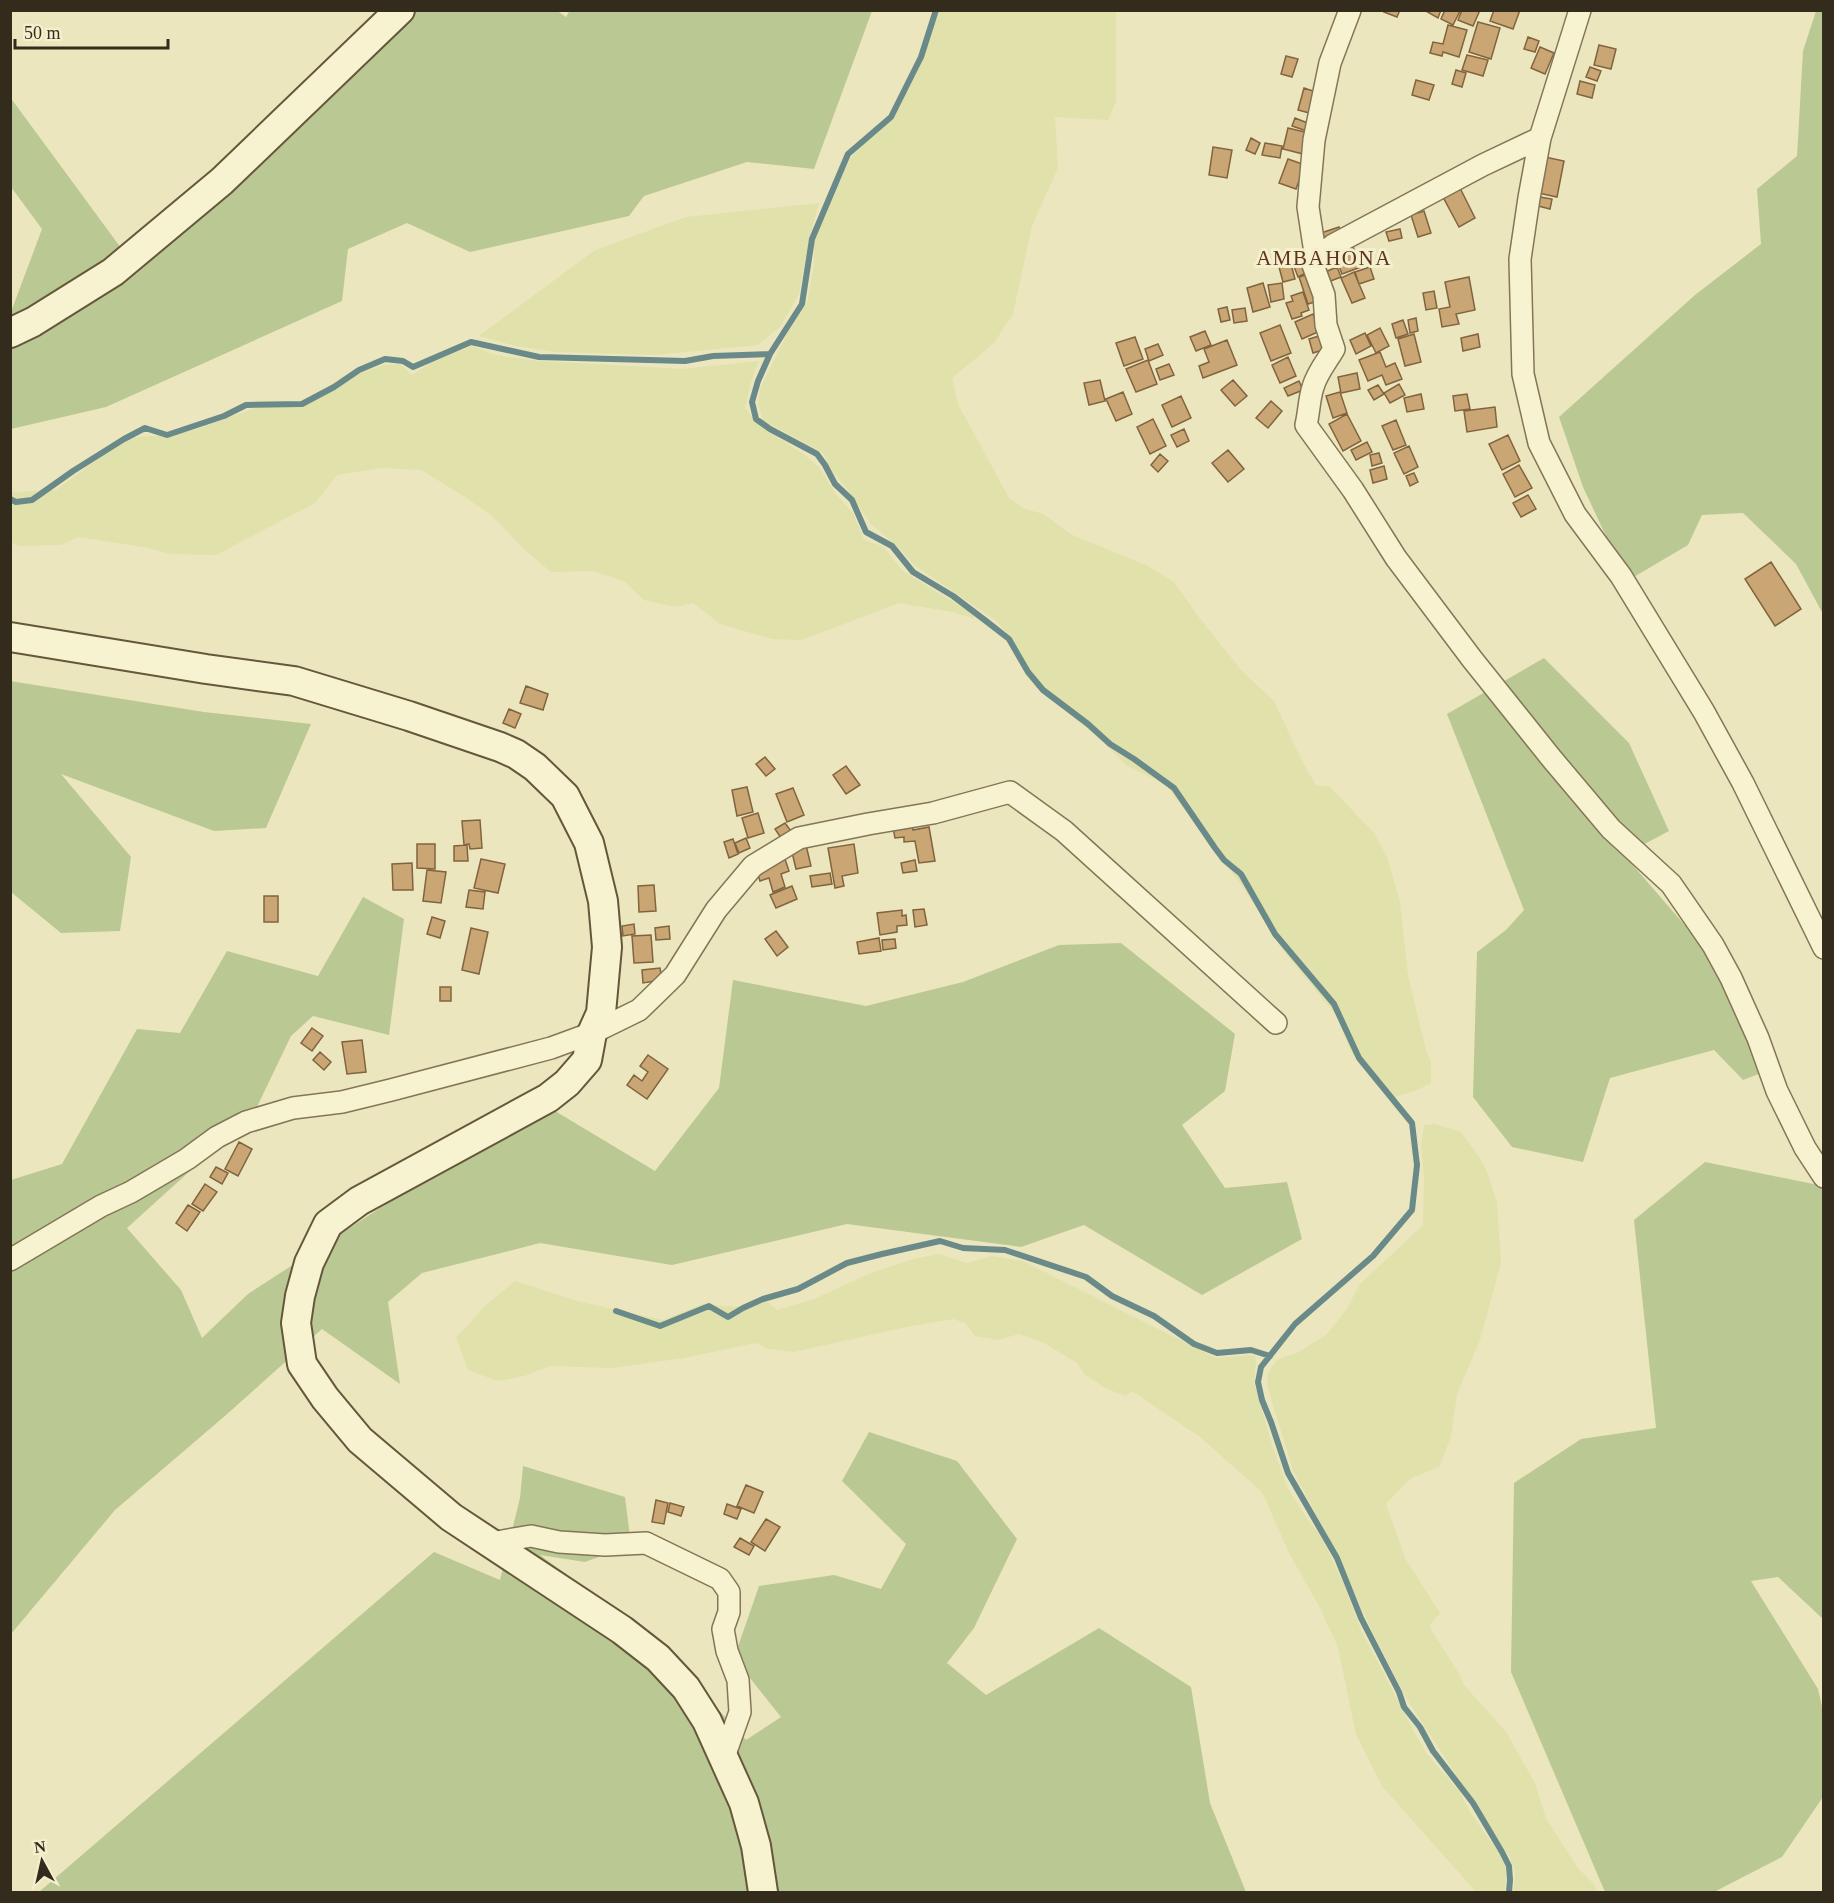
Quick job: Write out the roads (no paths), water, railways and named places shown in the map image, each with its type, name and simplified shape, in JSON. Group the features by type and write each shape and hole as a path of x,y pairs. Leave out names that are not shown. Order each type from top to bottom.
{"street":[{"path":"10,333 122,265 222,181 400,10"},
{"path":"1316,259 1308,207 1314,140 1330,63 1350,10"},
{"path":"1580,10 1540,138 1520,259 1523,374 1539,443 1575,514 1621,576 1704,712 1743,783 1824,948"},
{"path":"1540,138 1483,165 1333,245 1316,259 1313,265 1324,295 1326,325 1335,349 1312,388 1306,425 1353,490 1396,558 1472,659 1611,829 1671,884 1713,945 1731,978 1758,1038 1777,1091 1805,1148 1824,1177"},
{"path":"10,637 294,681 409,716 516,754 535,767 565,796 590,843 603,901 607,946 601,1013 592,1033 588,1060 567,1083 548,1098 359,1202 328,1224 309,1263 300,1296 296,1323 302,1364 325,1398 360,1440 451,1517 622,1630 658,1658 686,1689 707,1721 744,1803 756,1846 763,1893"},
{"path":"10,1260 101,1206 131,1192 217,1137 246,1122 293,1108 342,1102 551,1048 592,1033 639,1010 675,975 716,910 753,866 799,838 933,813 1010,792 1065,831 1276,1023"},
{"path":"491,1544 531,1536 559,1542 605,1545 645,1542 720,1579 729,1592 729,1612 723,1629 727,1651 738,1680 740,1712 724,1757"}],"waterway":[{"path":"936,10 921,57 891,117 848,154 812,239 802,304 770,354 758,381 752,402 756,419 817,454 835,484 852,500 866,532 892,546 913,572 953,596 1009,639 1028,672 1043,690 1110,744 1174,788 1224,860 1241,874 1275,934 1334,1004 1359,1058 1412,1123 1417,1165 1412,1210 1373,1256 1295,1324 1261,1367 1258,1382 1262,1400 1288,1473 1337,1558 1361,1618 1399,1692 1404,1707 1420,1727 1433,1751 1473,1803 1502,1852 1509,1866 1509,1892"},
{"path":"10,499 16,502 32,500 73,471 145,428 167,435 224,416 246,405 302,404 359,370 385,359 403,361 413,367 471,342 539,357 685,361 713,356 770,354"},
{"path":"616,1311 660,1326 709,1306 728,1317 763,1299 798,1289 847,1263 940,1241 963,1248 1005,1250 1086,1277 1112,1296 1154,1316 1194,1344 1217,1353 1251,1350 1270,1356"}],"district":[{"name":"AMBAHONA","path":"1324,258"}]}
